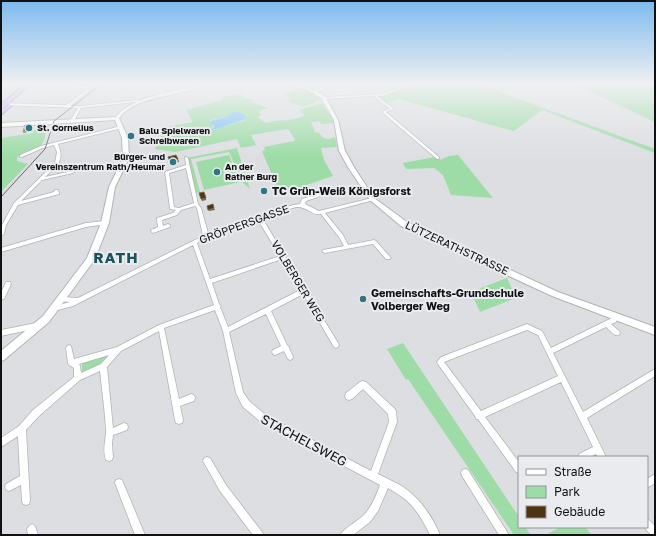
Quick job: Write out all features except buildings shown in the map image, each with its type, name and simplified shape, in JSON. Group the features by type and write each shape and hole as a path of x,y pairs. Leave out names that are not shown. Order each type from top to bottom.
{"main road":[{"path":"117,118 123,109 126,108"},
{"name":"LÜTZERATHSTRASSE","path":"329,108 336,120 342,151 346,160 372,199 398,220 419,232 555,294 655,331"},
{"path":"1,126 117,118"},
{"path":"1,357 38,326 54,309 91,259 105,223 112,187 126,158 125,138 117,118"}],"street":[{"path":"72,121 79,108"},
{"path":"391,108 392,109 384,112 438,158"},
{"path":"21,156 42,147 121,127"},
{"path":"1,234 4,225 16,204 53,168 59,158 56,144"},
{"path":"186,158 196,204 199,208 206,236"},
{"path":"187,166 169,170 166,174 172,208 179,209 196,204"},
{"path":"43,179 72,172"},
{"path":"302,205 304,200 336,189"},
{"path":"16,204 57,193 56,191"},
{"path":"347,247 341,236 323,213 372,199"},
{"name":"GRÖPPERSGASSE","path":"54,309 63,308 206,236 259,217 302,205 314,212 323,213"},
{"path":"161,228 159,218 175,214 179,209"},
{"name":"VOLBERGER WEG","path":"259,217 336,345"},
{"path":"1,250 86,225 105,223"},
{"path":"153,230 168,226"},
{"name":"STACHELSWEG","path":"194,242 218,306 226,331 240,393 246,404 254,413 264,419 403,492 414,501 429,521 435,535"},
{"path":"325,251 374,242 388,258"},
{"path":"208,282 283,257"},
{"path":"226,331 304,292"},
{"path":"62,299 78,300"},
{"path":"71,363 119,349 161,327 218,306"},
{"path":"267,310 290,357"},
{"path":"549,352 614,320"},
{"path":"607,324 616,333"},
{"path":"1,333 38,326"},
{"path":"161,327 179,420"},
{"path":"518,468 440,362 443,359 521,328 531,328 540,333 602,456"},
{"path":"275,352 286,347"},
{"path":"69,348 71,363"},
{"path":"1,443 22,429 36,413 78,378 103,366 119,349"},
{"path":"71,363 77,366 78,378"},
{"path":"103,366 110,433 108,444 109,457"},
{"path":"582,416 655,372"},
{"path":"479,416 562,378"},
{"path":"349,396 363,384 392,412 394,416 394,422 374,477"},
{"path":"176,404 191,398"},
{"path":"110,433 124,427"},
{"path":"22,429 26,501"},
{"path":"584,456 598,448"},
{"path":"207,461 227,493 259,535"},
{"path":"465,473 504,535"},
{"path":"9,487 25,478"},
{"path":"119,483 140,535"},
{"path":"345,535 370,518 379,502 385,483"},
{"path":"648,525 655,533"}],"green space":[{"path":"193,108 268,108 261,110 259,113 261,115 257,117 266,123 291,120 300,117 305,115 299,110 306,108 325,108 334,123 321,124 320,121 311,122 315,132 319,133 323,138 329,139 335,137 337,147 321,148 324,160 333,176 280,194 262,151 265,150 264,147 294,141 295,139 288,129 251,135 256,145 241,148 237,139 175,152 155,149 166,127 193,122 186,110","holes":["235,111 244,114 246,120 216,129 211,129 214,124 209,123 210,120 224,118"]},
{"path":"431,108 543,108 655,149 655,153 542,110 514,131"},
{"path":"625,108 655,108 655,122"},
{"path":"45,128 45,138 41,146 17,157 17,161 28,164 1,192 1,138 33,133 34,130"},
{"path":"237,148 250,189 243,183 229,152 191,159 200,192 196,193 187,158"},
{"name":"An der Rather Burg","path":"229,155 240,182 204,190 196,162"},
{"path":"458,155 493,198 451,195 443,175 434,168 406,169 403,163 435,157 440,160 449,156"},
{"path":"507,278 516,298 480,312 471,292"},
{"path":"403,343 518,516 518,528 526,528 531,535 514,535 408,379 406,380 387,349"},
{"path":"110,354 98,366 82,373 82,362"},
{"path":"558,528 586,528 592,535 546,535"}],"water":[{"path":"235,111 244,114 246,119 216,129 211,129 214,125 209,123 210,121 224,118"}],"tram line":[{"path":"1,197 45,149 54,121 71,108"}],"place":[{"name":"St. Cornelius","path":"29,128"},
{"name":"Balu Spielwaren Schreibwaren","path":"131,136"},
{"name":"Bürger- und Vereinszentrum Rath/Heumar","path":"173,162"},
{"name":"An der Rather Burg","path":"217,172"},
{"name":"TC Grün-Weiß Königsforst","path":"264,191"},
{"name":"Gemeinschafts-Grundschule Volberger Weg","path":"363,299"}],"district":[{"name":"RATH","path":"116,258"}]}
